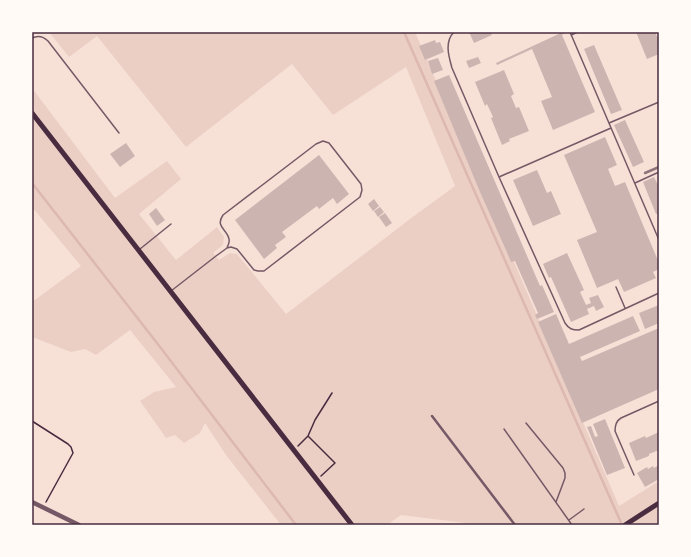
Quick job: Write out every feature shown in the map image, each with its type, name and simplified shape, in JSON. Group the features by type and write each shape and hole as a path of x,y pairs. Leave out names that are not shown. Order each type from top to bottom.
{"main road":[{"path":"32,112 352,525"},
{"path":"625,525 659,503"}],"street":[{"path":"432,416 515,525"},
{"path":"32,502 79,525"}],"lane":[{"path":"454,32 448,43 452,68 499,177 567,326 573,330 578,330 659,293"},
{"path":"570,32 659,240"},
{"path":"571,35 578,32"},
{"path":"32,38 41,36 48,41 119,133"},
{"path":"609,123 659,102"},
{"path":"499,177 611,128"},
{"path":"170,291 226,248 230,240 220,224 222,215 316,144 323,141 329,143 361,184 362,190 360,197 264,271 258,272 254,270 235,248 226,248"},
{"path":"635,183 659,172"},
{"path":"139,250 171,224"},
{"path":"616,287 625,308"},
{"path":"634,475 615,431 616,424 621,418 659,401"},
{"path":"526,423 563,468 565,473 565,478 556,502"},
{"path":"504,429 572,525"},
{"path":"569,520 584,510"}],"path":[{"path":"294,450 308,436 315,420 332,393"},
{"path":"32,420 68,444 74,453 43,508"},
{"path":"308,436 334,463 317,480"}],"shaded area":[{"path":"49,32 415,32 619,506 659,481 659,525 466,525 465,523 401,515 387,525 281,525 226,455 205,423 200,433 184,443 175,435 166,438 140,401 154,392 176,387 130,330 96,355 85,349 71,352 32,337 32,302 81,266 32,207 32,88 115,198 167,161 181,179 139,214 176,260 217,227 224,237 223,245 213,253 219,260 230,253 237,254 286,314 455,186 406,67 333,115 292,64 186,147 97,36 69,57"}],"building":[{"path":"469,32 490,32 492,35 474,43"},
{"path":"563,32 566,32 562,35 595,112 553,130 541,101 552,97 532,49 497,65 496,63"},
{"path":"636,32 655,32 659,41 659,54 647,59"},
{"path":"435,40 436,43 440,42 444,52 425,60 419,46"},
{"path":"594,45 622,110 611,114 584,49"},
{"path":"478,57 481,63 469,68 466,61"},
{"path":"438,58 443,70 432,74 428,61"},
{"path":"504,70 514,94 511,96 516,108 519,107 529,131 509,139 510,141 502,145 491,118 493,117 487,104 485,106 475,82"},
{"path":"449,75 540,286 542,285 554,312 537,319 535,315 538,313 515,261 511,262 434,81"},
{"path":"625,120 644,162 633,167 614,125"},
{"path":"605,137 617,165 608,169 615,186 625,182 659,263 659,269 653,272 656,278 624,292 618,279 597,288 577,240 597,232 564,155"},
{"path":"126,143 135,156 120,167 110,154"},
{"path":"319,155 349,194 337,204 333,198 319,209 317,206 282,232 286,237 275,245 277,248 264,259 235,220"},
{"path":"537,170 547,193 551,191 561,214 533,226 513,180"},
{"path":"654,177 659,187 659,213 656,214 643,182"},
{"path":"374,199 379,206 373,211 368,204"},
{"path":"380,207 384,212 378,217 374,211"},
{"path":"156,208 165,220 157,226 149,214"},
{"path":"385,213 392,223 386,227 379,217"},
{"path":"567,253 584,290 580,292 586,305 591,303 589,298 598,295 604,307 596,311 594,306 587,309 589,314 571,322 551,277 549,278 543,264"},
{"path":"659,305 659,323 645,329 639,313"},
{"path":"556,314 569,344 633,316 640,331 580,357 582,361 659,328 659,389 582,423 538,322"},
{"path":"605,419 625,468 607,475 587,427 591,426 595,437 598,436 593,424"},
{"path":"659,432 659,450 636,461 629,443"},
{"path":"659,465 659,479 645,487 637,473 647,467 648,469 653,466 654,468"}],"waterway":[{"path":"404,32 622,525"},
{"path":"32,183 296,525"}],"railway":[{"path":"645,173 659,167"}]}
